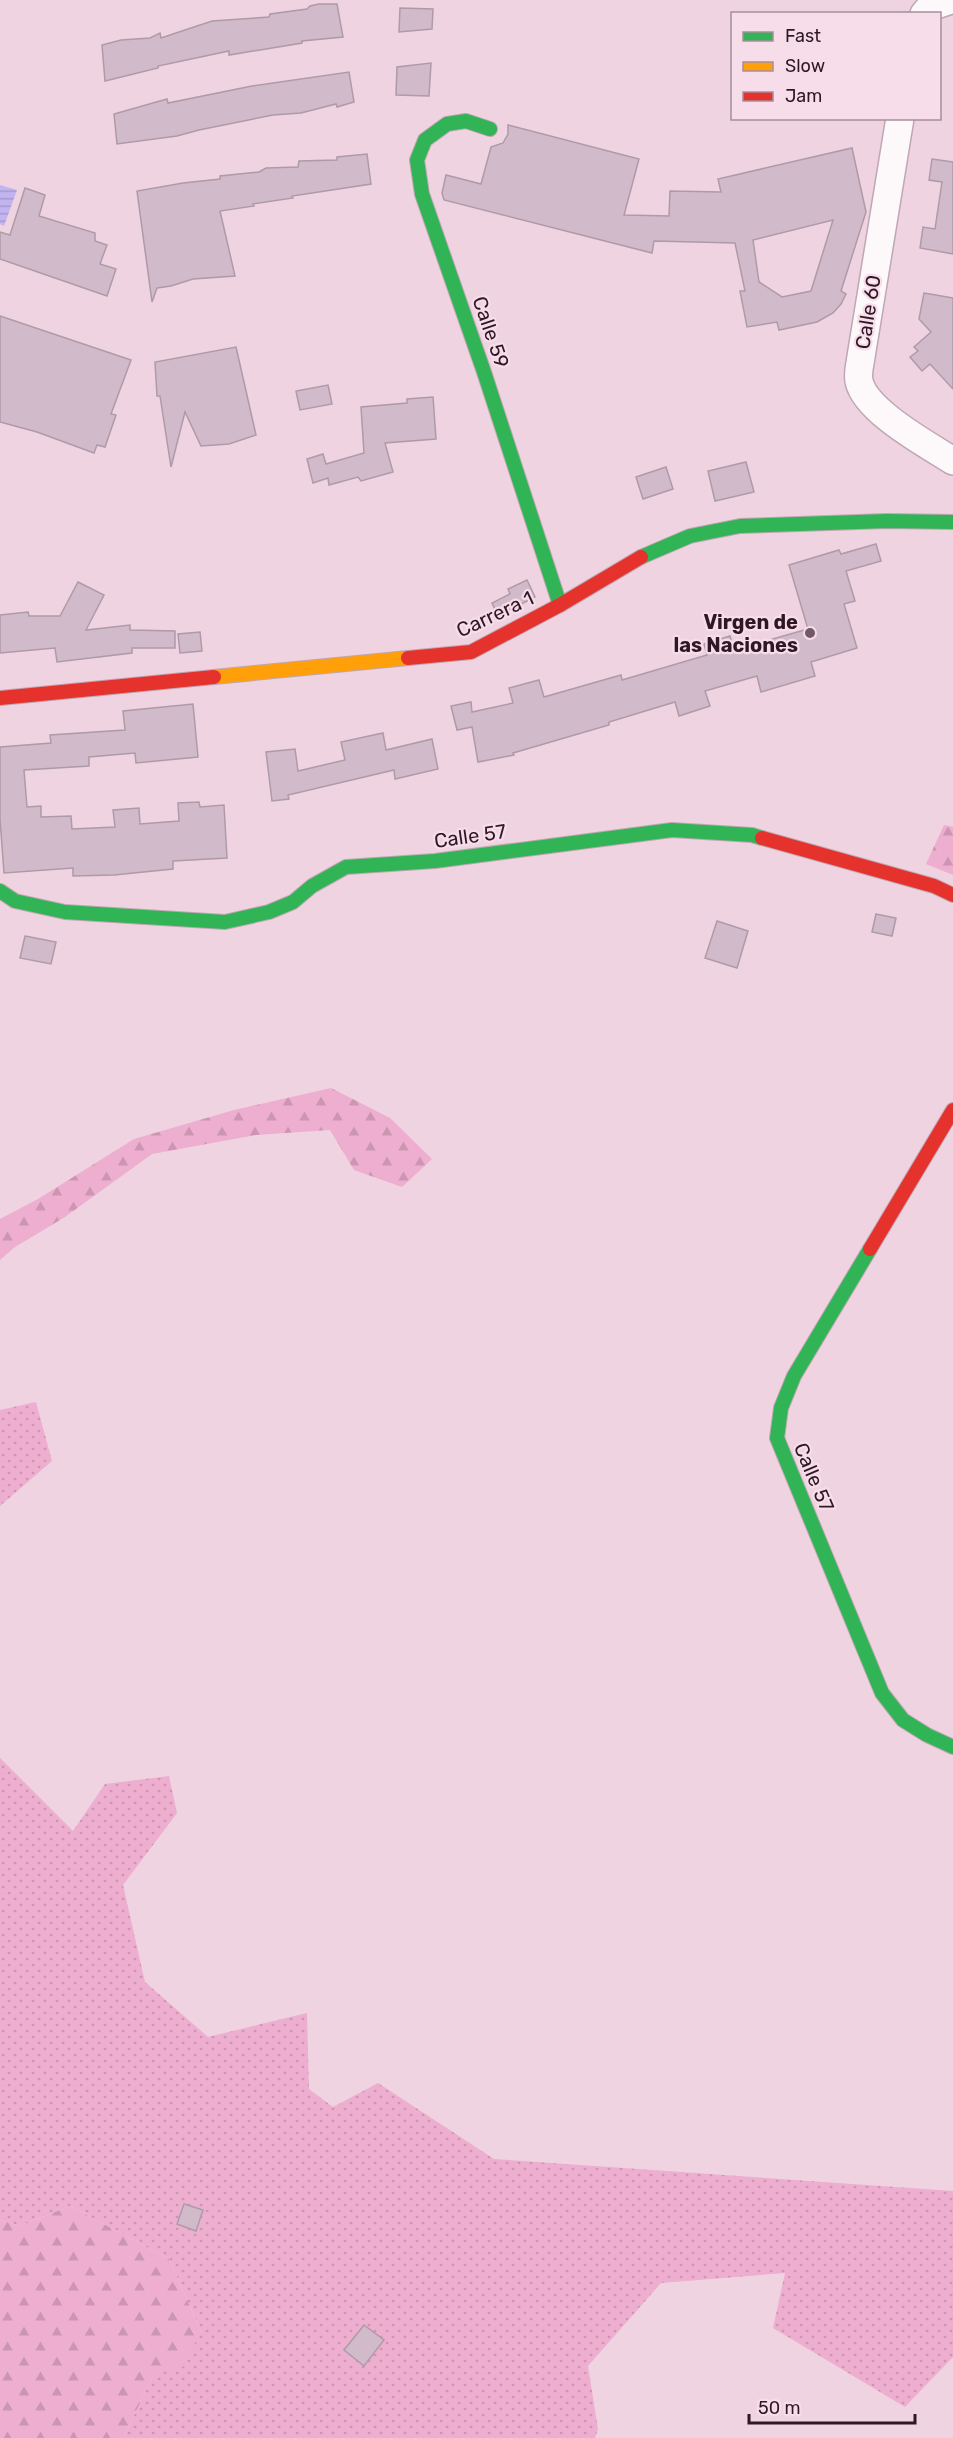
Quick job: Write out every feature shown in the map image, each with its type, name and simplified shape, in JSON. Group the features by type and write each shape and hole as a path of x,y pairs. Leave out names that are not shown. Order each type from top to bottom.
{"street":[{"path":"926,12 930,6 951,0"},
{"name":"Calle 60","path":"900,120 860,363 859,382 868,399 882,414 953,461"},
{"name":"Calle 59","path":"489,129 466,121 447,124 425,140 417,160 422,194 484,372 560,605"},
{"name":"Carrera 1","path":"0,698 471,652 560,605 633,560 690,536 740,526 887,521 953,522"},
{"name":"Calle 57","path":"0,891 15,901 65,912 225,922 269,912 293,902 312,886 346,867 435,861 672,830 752,835 934,886 953,895"},
{"name":"Calle 57","path":"953,1110 795,1376 781,1408 777,1438 882,1693 903,1720 953,1747"}],"green space":[{"path":"944,825 953,827 953,875 926,864"},
{"path":"331,1088 390,1118 432,1159 402,1187 354,1170 330,1130 256,1135 152,1154 65,1217 15,1247 0,1260 0,1219 38,1199 134,1139 234,1110"},
{"path":"36,1402 52,1461 0,1506 0,1410"},
{"path":"0,1758 73,1831 105,1784 169,1776 177,1813 123,1885 145,1982 208,2037 307,2013 309,2089 333,2107 378,2083 494,2159 953,2191 953,2357 905,2407 773,2328 785,2273 661,2283 588,2366 598,2429 595,2438 123,2438 156,2370 201,2331 169,2259 70,2206 20,2226 0,2220"},
{"path":"70,2206 169,2259 201,2331 183,2367 156,2370 123,2438 0,2438 0,2220 20,2226"}],"shaded area":[{"path":"0,185 17,190 4,226 0,224"}],"building":[{"path":"319,4 337,4 343,37 302,41 302,43 229,55 229,51 158,66 158,68 105,81 102,45 121,40 150,38 160,33 161,38 212,21 269,17 270,14 307,9"},
{"path":"400,8 433,9 432,29 399,32"},
{"path":"431,63 429,96 396,95 397,67"},
{"path":"349,72 354,102 301,113 273,115 177,136 117,144 114,114 167,99 168,103 252,86"},
{"path":"508,125 639,159 624,215 669,216 670,191 721,192 718,179 852,148 866,212 841,291 846,294 833,313 817,322 779,330 777,322 747,327 740,291 745,291 735,243 654,241 652,253 444,200 442,193 446,175 481,184 491,147 503,143 508,134","holes":["833,220 811,291 782,297 759,282 753,240"]},
{"path":"367,154 371,184 292,196 293,198 220,211 235,276 193,279 157,288 152,302 137,191 220,179 220,176 259,172 266,168 298,167 299,161 337,160 337,157"},
{"path":"932,159 953,162 953,254 920,248 923,227 935,229 942,182 929,180"},
{"path":"25,188 45,195 39,216 95,233 95,241 107,245 100,264 116,269 107,296 0,259 0,232 10,235"},
{"path":"924,293 953,298 953,389 930,364 922,371 910,357 918,351 914,347 931,332 919,319"},
{"path":"0,316 131,360 111,414 116,415 105,447 97,445 94,453 37,432 0,422"},
{"path":"236,347 256,435 229,444 201,446 185,412 171,467 160,396 157,396 155,362"},
{"path":"328,385 332,404 300,410 296,391"},
{"path":"433,397 436,439 385,443 393,472 361,481 358,477 329,485 328,478 313,483 307,459 323,454 326,464 364,453 361,407 407,403 407,399"},
{"path":"746,462 754,492 715,501 708,471"},
{"path":"666,467 673,489 643,499 636,477"},
{"path":"876,544 881,561 846,571 855,601 844,604 857,648 811,662 815,676 761,692 757,676 705,691 710,706 679,716 675,702 609,722 609,725 513,753 514,755 478,762 472,727 457,730 451,706 471,702 472,712 513,703 509,688 539,680 544,697 621,675 622,680 707,655 704,644 730,636 734,650 808,629 789,565 839,550 841,554"},
{"path":"527,580 535,597 498,616 492,603 510,594 508,589"},
{"path":"78,582 104,595 86,630 130,625 130,630 175,631 175,648 132,648 132,653 57,662 55,648 0,653 0,615 28,612 29,616 60,616"},
{"path":"200,632 202,651 180,653 178,634"},
{"path":"193,704 198,757 136,763 135,753 89,757 89,766 24,770 27,807 41,806 41,817 71,816 72,829 115,827 113,810 139,808 140,824 179,821 178,803 199,802 200,807 224,805 227,858 173,861 173,869 114,875 73,876 73,868 4,873 0,819 0,747 51,743 50,735 125,730 123,711"},
{"path":"383,733 386,750 432,739 438,769 395,779 394,770 288,795 289,799 272,801 266,752 295,749 298,771 345,760 341,742"},
{"path":"876,914 896,918 892,936 872,932"},
{"path":"717,921 748,931 737,968 705,958"},
{"path":"25,936 56,942 51,964 20,958"},
{"path":"184,2204 203,2210 196,2231 177,2224"},
{"path":"364,2325 384,2340 364,2366 344,2350"}],"traffic: fast":[{"path":"490,129 466,121 447,124 425,140 417,160 422,194 484,372 560,605"},
{"path":"641,557 690,536 740,526 887,521 953,522"},
{"path":"0,891 15,901 65,912 225,922 269,912 293,902 312,886 346,867 435,861 672,830 752,835 762,838"},
{"path":"870,1249 794,1376 781,1408 777,1438 882,1693 903,1720 953,1747"}],"traffic: slow":[{"path":"214,677 408,658"}],"traffic: jam":[{"path":"408,658 471,652 560,605 641,557"},
{"path":"0,698 214,677"},
{"path":"762,838 934,886 953,895"},
{"path":"870,1249 953,1110"}],"place":[{"name":"Virgen de las Naciones","path":"810,633"}]}
